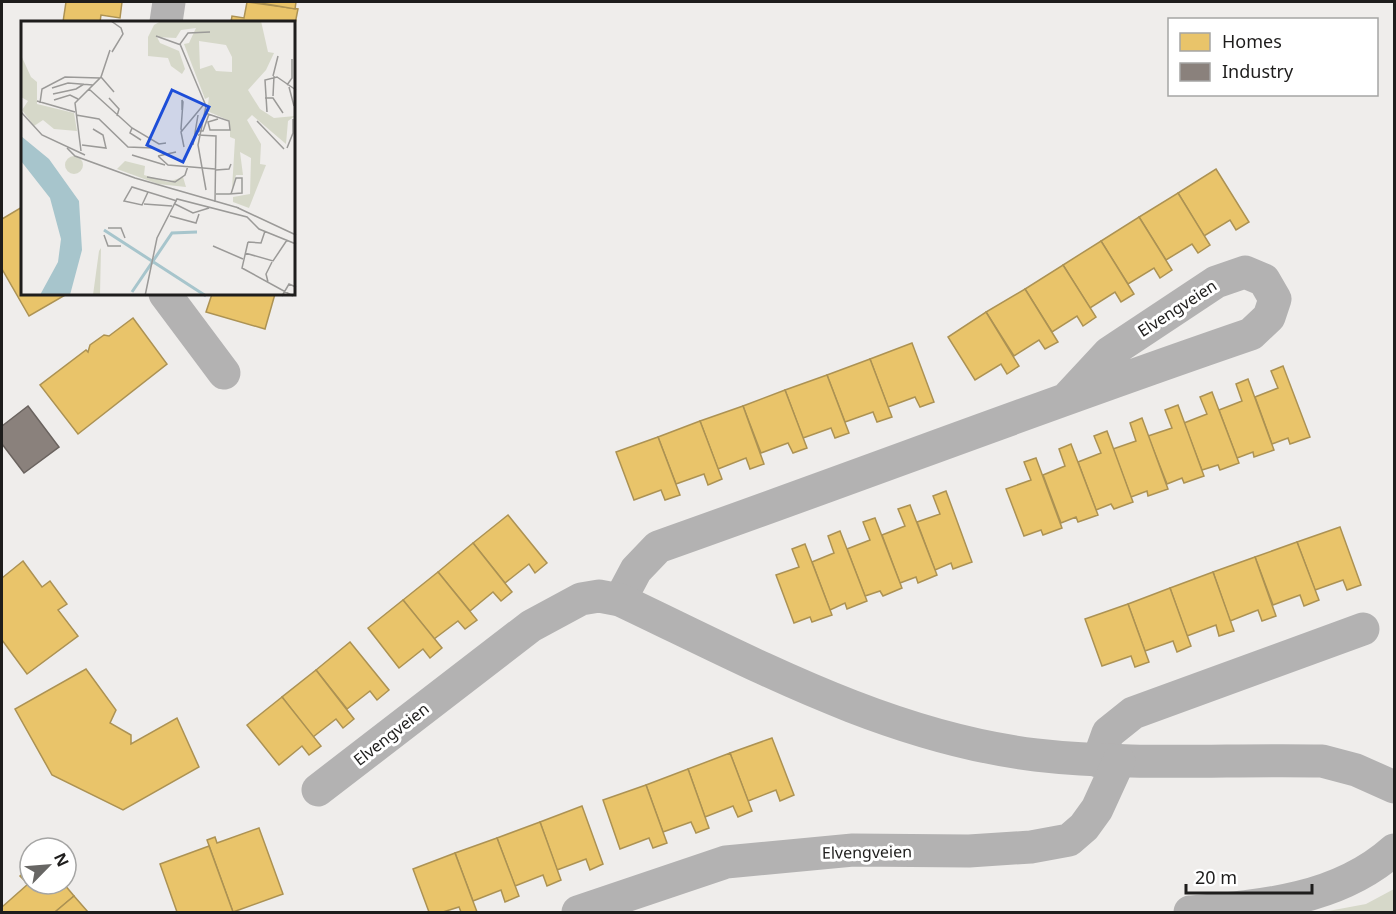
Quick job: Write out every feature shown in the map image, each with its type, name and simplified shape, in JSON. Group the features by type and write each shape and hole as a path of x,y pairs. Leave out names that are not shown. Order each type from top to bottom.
{"street":[{"path":"166,21 169,2"},
{"name":"Elvengveien","path":"620,600 636,570 658,547 899,462 1069,396 1251,334 1269,317 1275,299 1264,280 1245,272 1216,282 1109,352 1069,396"},
{"path":"166,296 224,373"},
{"name":"Elvengveien","path":"318,790 531,626 581,599 599,596 620,600 861,711 976,744 1034,755 1108,761 1322,761 1356,770 1395,787"},
{"name":"Elvengveien","path":"578,912 726,862 853,850 969,851 1021,848 1069,840 1084,827 1097,809 1108,761 1108,733 1133,713 1363,629"},
{"path":"1190,912 1285,903 1333,887 1380,863 1395,850"}],"shaded area":[{"path":"1394,889 1394,912 1323,912 1366,904"}],"building: Homes":[{"path":"66,2 122,2 120,18 101,15 100,21 63,21"},
{"path":"247,2 298,9 296,21 231,21 232,16 244,18"},
{"path":"255,2 296,2 295,9"},
{"path":"1216,169 1249,222 1236,230 1230,220 1204,236 1178,193"},
{"path":"1178,193 1210,245 1198,253 1192,244 1166,260 1139,217"},
{"path":"21,208 21,296 64,296 29,316 2,269 2,219"},
{"path":"1139,217 1172,270 1160,278 1154,268 1128,284 1101,241"},
{"path":"1101,241 1134,294 1121,302 1115,292 1090,308 1063,265"},
{"path":"1063,265 1096,317 1083,326 1077,316 1052,332 1025,289"},
{"path":"1025,289 1058,342 1045,349 1039,340 1014,356 986,312"},
{"path":"211,296 274,296 265,329 206,312"},
{"path":"986,312 1019,366 1007,374 1001,364 975,380 948,337"},
{"path":"133,318 167,364 78,434 40,385 86,350 88,352 90,345 104,335 109,336"},
{"path":"912,343 934,402 920,407 915,397 888,407 870,359"},
{"path":"870,359 892,417 877,422 873,412 845,422 827,375"},
{"path":"1283,366 1310,437 1290,444 1288,438 1272,444 1255,397 1278,388 1271,371"},
{"path":"827,375 849,433 835,438 831,428 803,438 785,390"},
{"path":"1248,379 1274,450 1254,457 1253,452 1237,458 1219,410 1242,401 1236,384"},
{"path":"785,390 807,448 793,453 788,443 761,453 743,406"},
{"path":"1212,392 1239,463 1220,470 1218,465 1202,470 1184,423 1207,414 1200,397"},
{"path":"1178,405 1204,476 1184,483 1182,478 1167,484 1148,436 1172,428 1165,410"},
{"path":"743,406 764,464 750,469 746,458 718,469 700,421"},
{"path":"1142,418 1168,489 1148,496 1147,491 1131,497 1113,449 1136,441 1130,423"},
{"path":"700,421 722,479 708,485 704,474 676,484 658,437"},
{"path":"1107,431 1133,502 1114,509 1111,504 1096,510 1078,462 1101,453 1094,436"},
{"path":"658,437 680,495 665,500 661,490 634,500 616,452"},
{"path":"1071,444 1098,515 1078,522 1076,517 1061,523 1043,475 1065,466 1059,449"},
{"path":"1036,458 1062,528 1043,535 1041,530 1024,536 1006,489 1031,480 1024,462"},
{"path":"946,491 972,562 953,569 951,563 935,570 917,522 940,514 933,496"},
{"path":"910,505 937,575 918,583 916,577 900,583 882,535 905,526 898,509"},
{"path":"508,515 547,563 535,573 529,564 505,583 473,543"},
{"path":"875,518 902,588 883,596 880,591 865,596 847,549 870,540 863,522"},
{"path":"1340,527 1361,585 1347,590 1343,580 1315,590 1297,542"},
{"path":"840,531 867,601 847,609 845,603 830,610 812,562 834,553 828,536"},
{"path":"1297,542 1319,600 1304,606 1300,595 1273,605 1255,557"},
{"path":"473,543 512,592 501,601 493,592 470,611 438,572"},
{"path":"805,544 832,615 812,622 810,617 794,623 776,575 799,567 792,549"},
{"path":"1255,557 1276,616 1262,621 1258,610 1230,621 1213,572"},
{"path":"23,561 42,587 50,581 67,604 58,610 78,636 27,674 2,640 2,578"},
{"path":"438,572 477,620 465,629 458,621 434,639 403,600"},
{"path":"1213,572 1234,631 1219,636 1216,625 1187,636 1170,588"},
{"path":"1170,588 1191,646 1177,652 1173,641 1145,651 1128,604"},
{"path":"403,600 442,648 430,658 423,649 399,668 368,628"},
{"path":"1128,604 1149,662 1135,667 1131,656 1102,666 1085,619"},
{"path":"350,642 389,690 377,700 370,691 347,709 316,670"},
{"path":"86,669 116,710 110,723 131,735 131,744 177,718 199,767 123,810 52,775 15,709"},
{"path":"316,670 354,719 343,728 336,719 313,737 282,697"},
{"path":"282,697 321,746 309,755 302,746 279,765 247,725"},
{"path":"772,738 794,795 780,801 776,790 748,801 730,753"},
{"path":"730,753 752,811 738,817 733,806 705,817 688,769"},
{"path":"688,769 709,828 696,833 691,822 663,832 646,785"},
{"path":"646,785 667,843 653,848 649,838 620,849 603,800"},
{"path":"582,806 603,864 590,870 586,859 557,870 540,822"},
{"path":"540,822 561,880 547,886 543,875 515,886 497,838"},
{"path":"259,828 283,894 233,912 207,840 215,837 217,843"},
{"path":"497,838 519,896 505,902 501,890 473,901 455,853"},
{"path":"209,846 233,912 177,912 160,864"},
{"path":"455,853 477,912 461,912 459,907 443,912 429,912 413,869"},
{"path":"18,893 18,896 74,896 55,912 2,912 2,907"},
{"path":"74,896 88,912 55,912"}],"building: Industry":[{"path":"28,406 59,447 24,473 2,444 2,426"}]}
